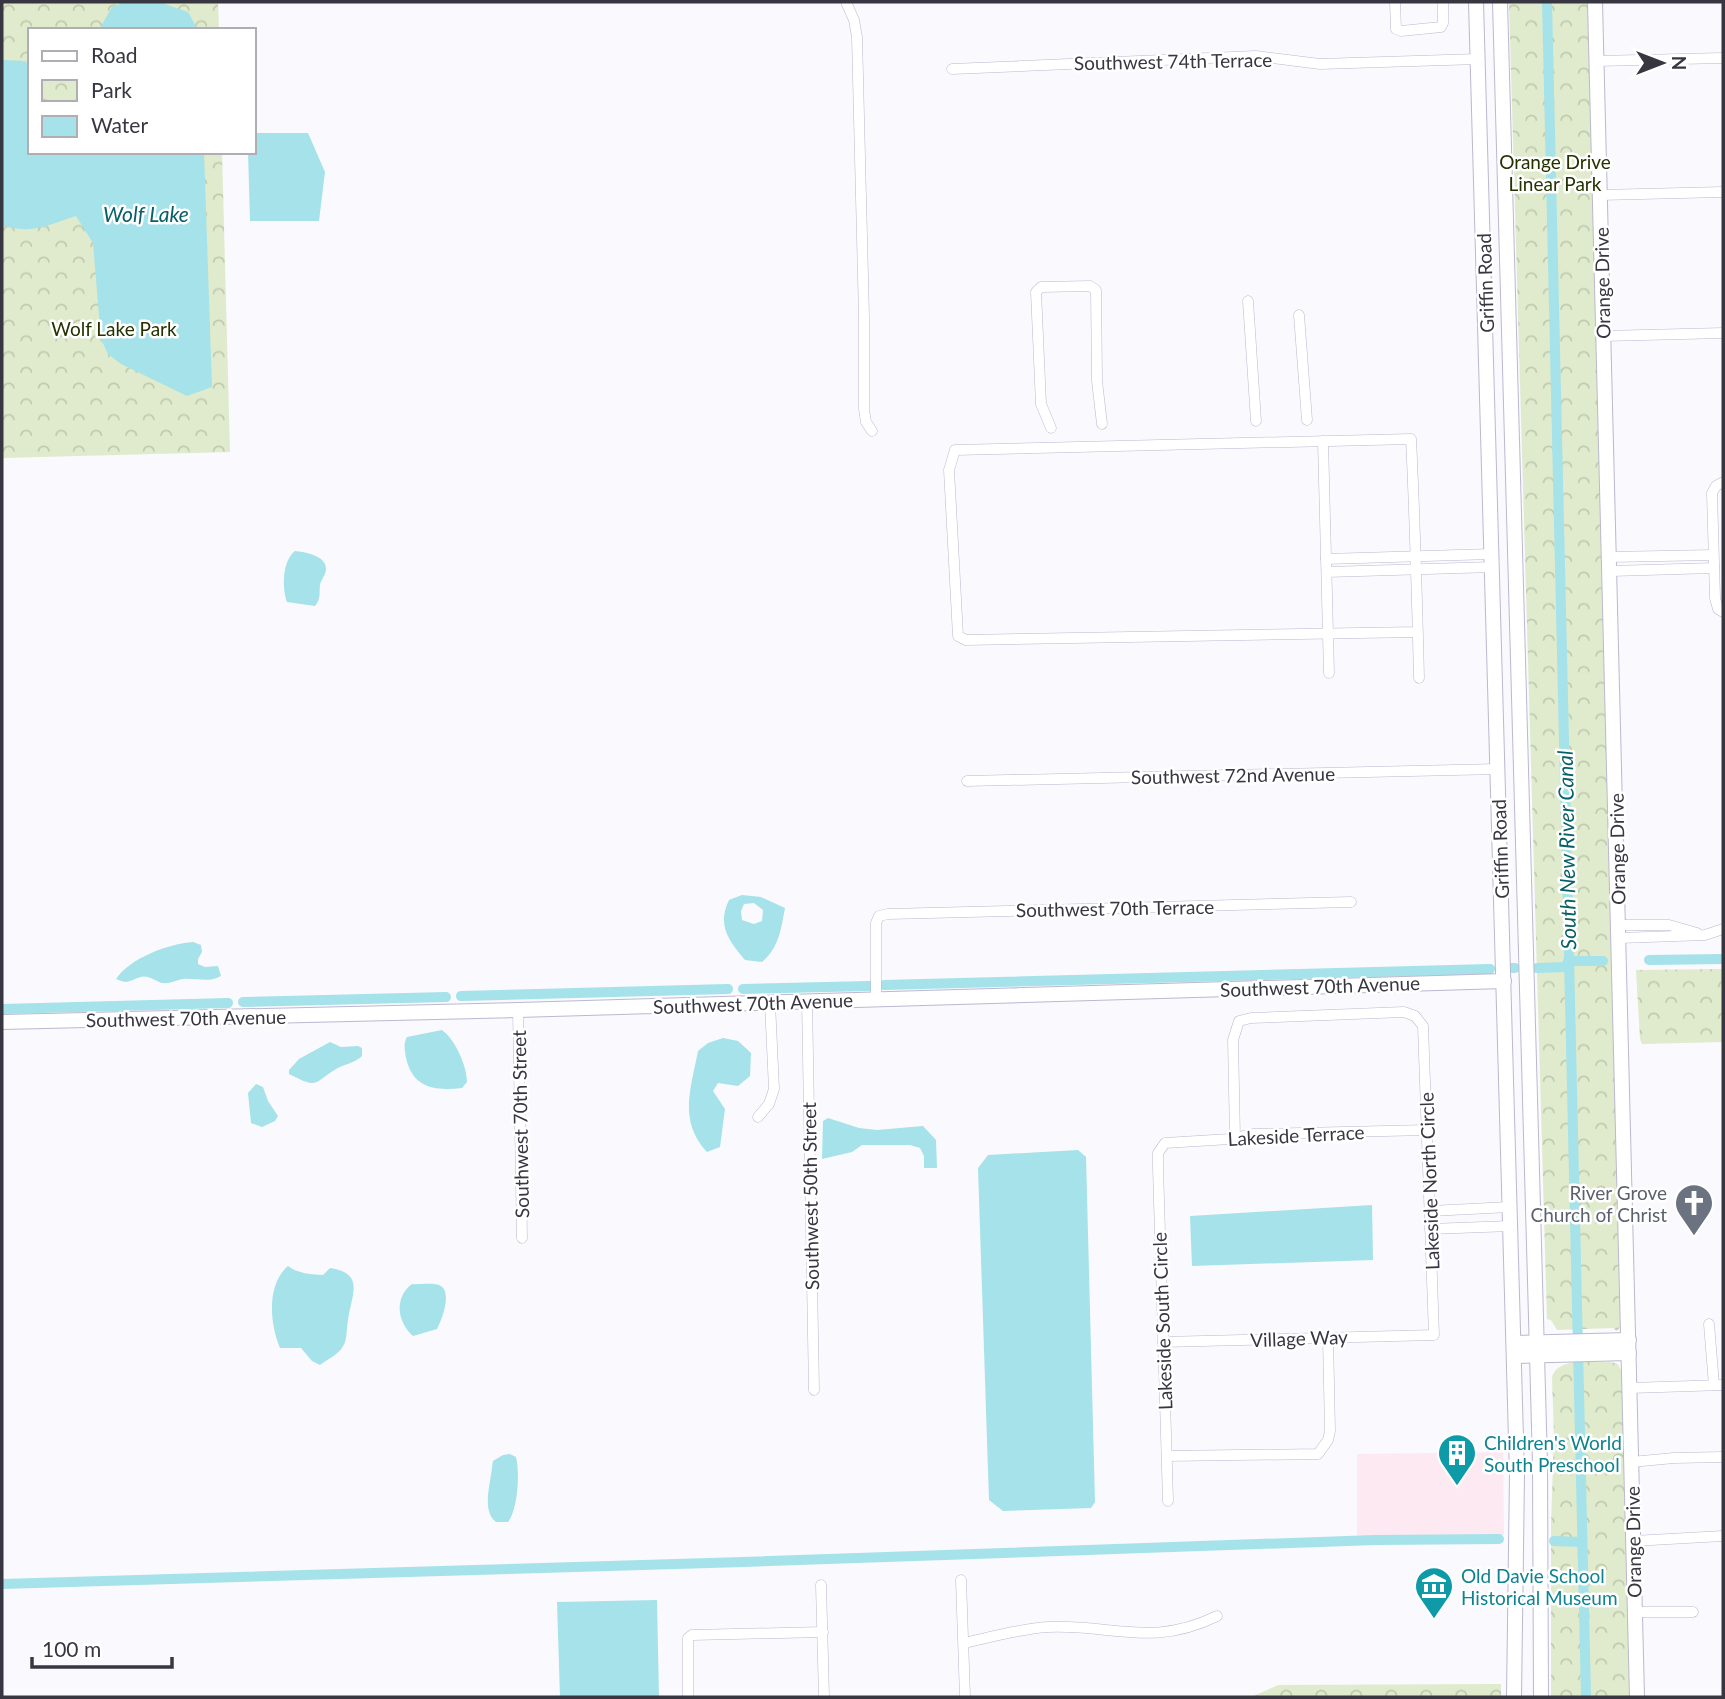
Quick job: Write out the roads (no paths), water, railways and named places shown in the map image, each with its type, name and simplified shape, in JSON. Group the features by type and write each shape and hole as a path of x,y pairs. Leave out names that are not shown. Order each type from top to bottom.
{"main road":[{"name":"Griffin Road","path":"1476,2 1514,1350 1517,1597 1514,1697"},
{"name":"Griffin Road","path":"1500,2 1537,1349 1541,1697"},
{"name":"Orange Drive","path":"1595,2 1637,1697"},
{"path":"1477,27 1490,41 1501,45"},
{"path":"1478,59 1490,65 1503,86"},
{"path":"1503,945 1514,963 1527,967"},
{"path":"1504,981 1521,997 1528,1020"},
{"name":"Southwest 70th Avenue","path":"2,1022 1504,981"},
{"path":"1514,1350 1629,1346"},
{"path":"1517,1597 1527,1618 1541,1623"}],"street":[{"path":"846,2 854,20 857,37 864,317 863,409 866,422 872,431"},
{"path":"1395,2 1396,29 1401,31 1441,27 1443,2"},
{"name":"Southwest 74th Terrace","path":"952,69 1256,56 1320,64 1478,59"},
{"path":"1597,61 1723,58"},
{"path":"1600,195 1723,192"},
{"path":"1051,428 1041,404 1036,292 1041,287 1090,286 1096,290 1097,381 1102,424"},
{"path":"1248,301 1256,421"},
{"path":"1299,315 1307,420"},
{"path":"1604,337 1723,333"},
{"path":"1418,632 966,640 958,636 949,470 956,450 1411,439 1416,557 1416,570 1418,632 1419,678"},
{"path":"1323,441 1329,673"},
{"path":"1721,611 1713,555 1712,493 1716,486 1723,482"},
{"path":"1610,564 1713,555"},
{"path":"1326,559 1416,557 1492,561"},
{"path":"1327,572 1416,570 1492,561"},
{"path":"1610,564 1714,568"},
{"name":"Southwest 72nd Avenue","path":"967,780 1498,769"},
{"name":"Southwest 70th Terrace","path":"876,999 876,923 879,916 888,914 1351,902"},
{"path":"1619,931 1669,925 1705,935 1723,929"},
{"name":"Southwest 50th Street","path":"807,1002 814,1390"},
{"path":"758,1117 769,1104 775,1089 771,1003"},
{"name":"Southwest 70th Street","path":"518,1010 522,1238"},
{"name":"Lakeside North Circle","path":"1235,1138 1233,1040 1239,1021 1251,1018 1404,1012 1415,1016 1423,1026 1434,1335"},
{"name":"Lakeside Terrace","path":"1165,1143 1254,1134 1427,1130"},
{"name":"Lakeside South Circle","path":"1165,1143 1158,1153 1158,1167 1168,1501"},
{"path":"1430,1211 1510,1208"},
{"path":"1430,1229 1511,1226"},
{"path":"1630,1388 1718,1385 1709,1324"},
{"name":"Village Way","path":"1163,1342 1434,1335"},
{"path":"1167,1456 1318,1454 1328,1440 1330,1431 1328,1338"},
{"path":"1631,1462 1723,1457"},
{"path":"1633,1541 1723,1536"},
{"path":"961,1580 965,1697"},
{"path":"821,1585 824,1697"},
{"path":"1635,1612 1693,1612"},
{"path":"964,1643 1049,1627 1157,1633 1195,1626 1217,1616"},
{"path":"688,1697 688,1638 692,1635 822,1632"}],"water":[{"path":"125,2 159,2 188,12 197,28 100,28 112,7"},
{"name":"Wolf Lake","path":"2,60 25,61 28,64 28,154 204,154 212,387 187,396 121,364 108,354 101,339 93,243 76,216 32,229 2,225"},
{"path":"256,133 308,133 325,172 319,221 250,221 248,154 256,154"},
{"path":"295,551 314,555 325,564 326,571 315,606 287,602 284,575 288,561"},
{"path":"742,895 761,897 785,908 776,944 762,962 745,960 729,939 724,917 729,900","holes":["754,903 763,910 762,921 754,924 742,920 741,911 744,904"]},
{"path":"193,942 201,945 198,964 205,967 218,966 221,976 165,983 146,977 127,982 116,979 122,971 150,953"},
{"path":"442,1030 456,1046 463,1061 467,1082 462,1088 442,1089 426,1085 414,1076 409,1068 405,1047 407,1037"},
{"path":"723,1038 738,1041 751,1053 750,1076 738,1086 718,1083 713,1091 725,1109 720,1147 707,1152 692,1128 690,1091 698,1051 708,1043"},
{"path":"330,1042 341,1047 358,1046 362,1048 362,1056 315,1083 289,1074 289,1070 299,1059"},
{"path":"256,1084 263,1087 278,1116 275,1121 262,1127 251,1123 248,1093"},
{"path":"828,1118 859,1128 877,1130 923,1126 936,1140 937,1168 924,1168 924,1156 920,1148 910,1145 862,1145 852,1152 822,1159 823,1121"},
{"path":"1078,1150 1086,1157 1095,1502 1091,1508 1003,1511 989,1500 978,1168 988,1155"},
{"path":"1372,1205 1373,1260 1192,1266 1190,1216"},
{"path":"288,1266 300,1272 323,1275 330,1268 341,1271 352,1280 354,1287 345,1342 338,1352 320,1365 312,1361 301,1348 280,1348 272,1317 273,1294 276,1283"},
{"path":"412,1284 438,1285 446,1294 437,1329 413,1336 404,1324 400,1310 402,1296"},
{"path":"510,1454 516,1457 517,1464 516,1500 508,1522 496,1522 491,1517 488,1504 493,1461"},
{"path":"657,1600 659,1697 560,1697 557,1602"}],"waterway":[{"name":"South New River Canal","path":"1547,2 1586,1697"},
{"path":"1649,960 1723,959"},
{"path":"1568,961 1603,961"},
{"path":"1537,968 1568,967"},
{"path":"884,985 1490,969"},
{"path":"743,989 869,986"},
{"path":"461,996 728,989"},
{"path":"243,1002 446,997"},
{"path":"2,1009 228,1003"},
{"path":"2,1584 1375,1540 1499,1539"},
{"path":"1554,1541 1582,1542"}],"place":[{"name":"River Grove Church of Christ","path":"1694,1237"},
{"name":"Children's World South Preschool","path":"1457,1487"},
{"name":"Old Davie School Historical Museum","path":"1434,1620"}],"park label":[{"name":"Orange Drive Linear Park","path":"1555,172"},
{"name":"Wolf Lake Park","path":"114,328"}]}
